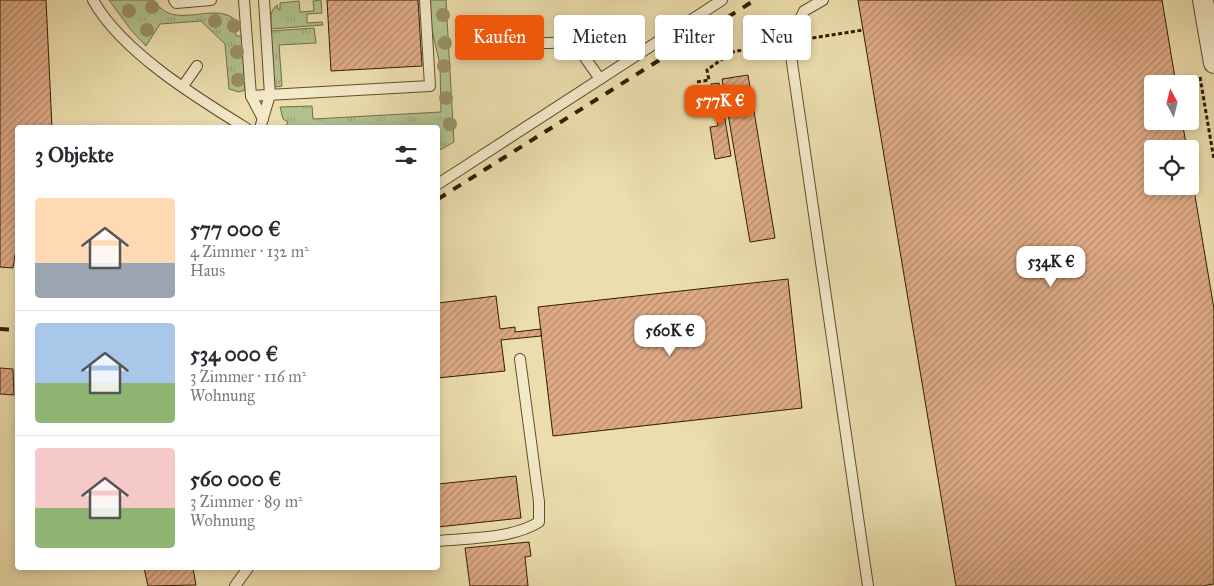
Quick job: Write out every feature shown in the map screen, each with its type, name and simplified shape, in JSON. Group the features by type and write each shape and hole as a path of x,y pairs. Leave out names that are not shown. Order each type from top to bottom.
{"street":[{"path":"1203,0 1207,69"}],"lane":[{"path":"93,0 102,16 148,62 213,108 241,125"},
{"path":"174,0 176,3 212,0"},
{"path":"244,0 252,96 262,123"},
{"path":"262,123 270,95 264,0"},
{"path":"252,96 430,86 425,0"},
{"path":"440,183 722,0"},
{"path":"802,15 804,11 823,0"},
{"path":"544,43 574,42 600,79"},
{"path":"792,60 868,586"},
{"path":"183,86 197,66"},
{"path":"440,541 514,533 528,529 539,522 539,502 520,359"},
{"path":"235,586 247,570"}],"path":[{"path":"811,38 863,30"},
{"path":"697,82 709,80 708,70 732,52 743,50"},
{"path":"1207,69 1214,160"}],"green space":[{"path":"109,0 153,0 168,13 187,15 216,13 225,14 233,18 240,25 235,27 236,36 242,36 245,90 239,92 229,89 225,44 201,21 160,24 146,46 131,30"},
{"path":"321,0 322,13 307,14 307,23 322,22 323,25 271,29 274,7 277,5 280,10 280,3 299,1 300,12 314,11 313,1"},
{"path":"429,0 446,0 454,142 440,150 440,125 286,125 288,122 283,119 280,107 312,106 313,119 441,112 440,65 431,26"},
{"path":"314,28 316,43 279,45 282,86 276,87 274,84 271,31"}],"building":[{"path":"0,0 46,0 52,125 15,125 15,255 13,268 0,267"},
{"path":"327,0 418,0 422,66 331,71"},
{"path":"858,0 1162,0 1174,75 1144,75 1144,130 1184,130 1185,140 1144,140 1144,195 1195,195 1214,309 1214,584 1202,586 956,586"},
{"path":"748,75 775,238 750,242 722,79"},
{"path":"719,83 731,156 715,159 710,127 718,126 711,84"},
{"path":"788,279 802,408 553,436 538,307"},
{"path":"496,296 500,329 515,327 515,332 541,329 541,336 501,340 505,371 440,378 440,303"},
{"path":"0,368 13,369 14,395 0,394"},
{"path":"516,476 521,518 440,527 440,484"},
{"path":"529,542 531,556 525,557 528,586 470,586 465,548"},
{"path":"144,570 193,570 196,585 148,586"}],"railway":[{"path":"440,198 755,0"},
{"path":"0,329 15,330"}]}
